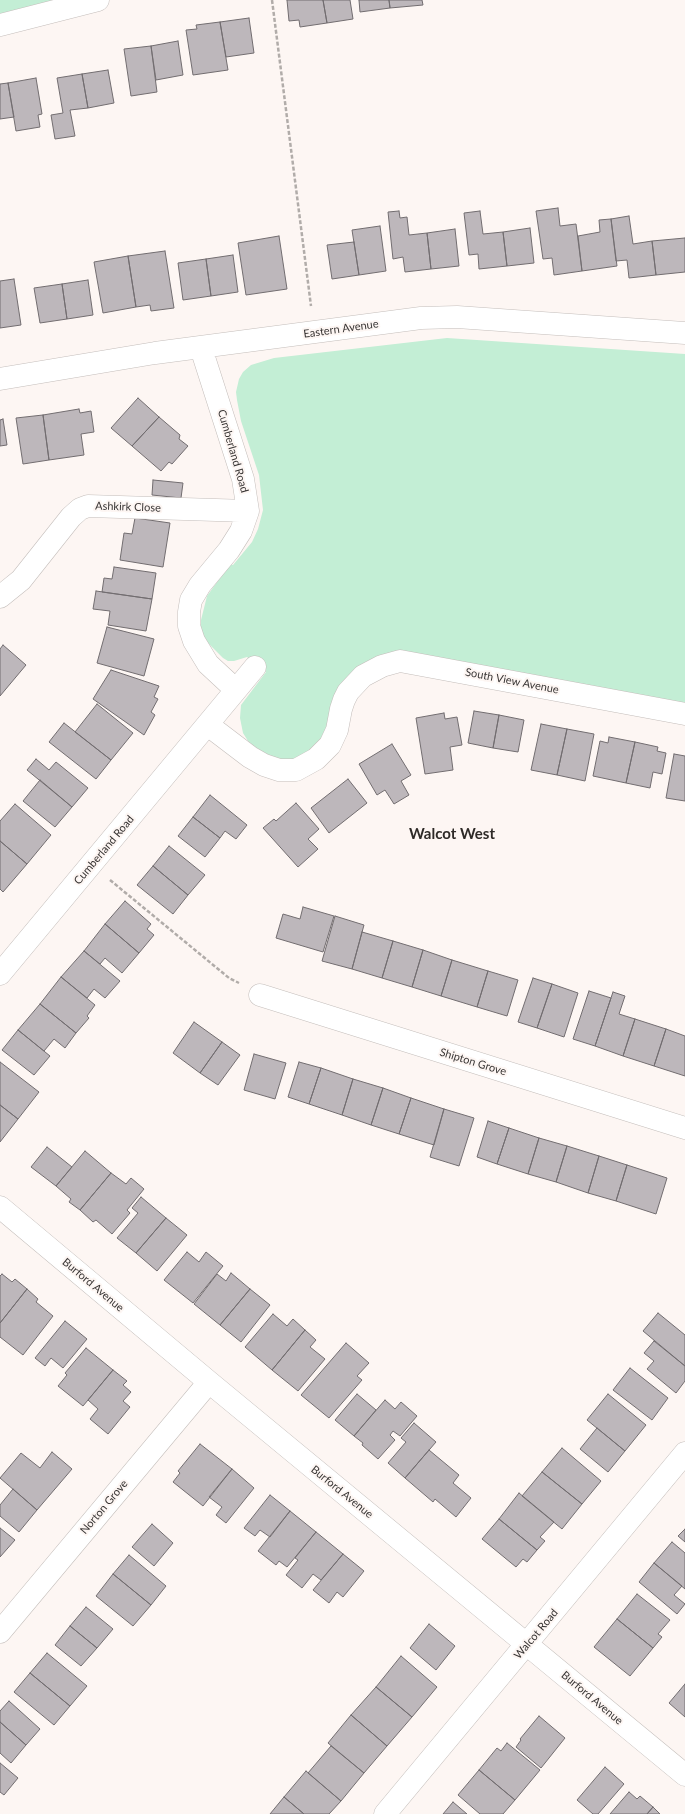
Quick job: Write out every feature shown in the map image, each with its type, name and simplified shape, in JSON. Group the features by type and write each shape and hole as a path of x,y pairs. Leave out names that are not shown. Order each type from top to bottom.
{"street":[{"path":"0,25 98,0"},
{"name":"Eastern Avenue","path":"0,379 155,353 421,318 456,317 685,333"},
{"name":"Cumberland Road","path":"201,348 243,479 248,511 241,531 229,550 197,590 191,600 189,626 200,653 208,664 236,690"},
{"name":"Ashkirk Close","path":"0,596 21,580 71,517 80,509 88,506 248,511"},
{"name":"South View Avenue","path":"208,725 250,757 264,765 279,770 296,770 316,759 330,745 337,730 341,709 348,692 363,676 371,670 400,661 685,714"},
{"name":"Cumberland Road","path":"0,974 255,667"},
{"name":"Shipton Grove","path":"260,995 685,1128"},
{"name":"Burford Avenue","path":"0,1207 208,1382 528,1644 685,1775"},
{"name":"Norton Grove","path":"0,1632 208,1382"},
{"name":"Walcot Road","path":"385,1814 528,1644 685,1453"}],"path":[{"path":"272,0 315,332"},
{"path":"92,864 229,978 260,995"}],"green space":[{"path":"0,0 57,0 0,14"},
{"path":"447,338 685,354 685,705 388,654 328,730 320,744 298,758 288,760 270,758 248,741 243,733 240,718 241,705 266,672 247,657 234,661 228,661 223,658 205,640 202,635 201,627 201,620 207,596 230,564 233,565 252,542 258,529 263,510 259,475 241,421 237,400 236,392 239,379 243,372 251,365 274,358"}],"building":[{"path":"287,0 323,0 327,23 300,27 299,20 289,21"},
{"path":"323,0 350,0 353,19 327,23"},
{"path":"359,0 389,0 390,8 360,12"},
{"path":"389,0 422,0 423,5 390,8"},
{"path":"249,18 254,53 226,57 220,22"},
{"path":"220,22 228,70 193,75 186,30 197,29 196,25"},
{"path":"178,41 183,75 156,80 151,46"},
{"path":"151,46 157,92 131,96 124,49"},
{"path":"108,70 114,103 88,108 82,74"},
{"path":"82,74 88,108 70,110 75,136 55,139 51,115 63,113 57,78"},
{"path":"36,78 42,114 38,115 40,127 16,131 8,83"},
{"path":"8,83 14,117 0,119 0,84"},
{"path":"558,208 560,226 576,224 582,271 554,275 552,258 543,259 536,211"},
{"path":"399,211 400,218 407,217 409,235 427,233 431,269 405,272 403,257 393,259 388,212"},
{"path":"480,211 483,234 503,232 507,266 479,269 478,254 469,255 464,213"},
{"path":"629,216 633,244 652,241 656,275 629,278 627,260 616,261 611,219"},
{"path":"611,219 617,266 582,271 578,236 600,232 599,220"},
{"path":"380,226 386,271 359,275 352,230"},
{"path":"530,228 534,263 507,266 503,232"},
{"path":"455,229 459,266 431,269 427,233"},
{"path":"279,236 287,289 246,295 238,243"},
{"path":"685,238 685,272 656,275 652,241"},
{"path":"354,242 359,275 332,279 327,245"},
{"path":"165,251 174,308 151,311 150,305 136,307 128,256"},
{"path":"233,255 238,292 211,296 206,259"},
{"path":"128,256 136,307 103,313 94,262"},
{"path":"206,259 211,296 183,300 178,263"},
{"path":"14,279 21,325 0,328 0,281"},
{"path":"88,280 93,315 67,319 62,284"},
{"path":"62,284 67,319 40,323 34,288"},
{"path":"138,398 159,417 132,446 111,428"},
{"path":"79,409 80,413 91,411 94,432 81,434 84,455 49,460 43,415"},
{"path":"43,415 49,460 23,464 16,418"},
{"path":"159,417 180,435 179,439 188,446 172,464 169,462 161,471 132,446"},
{"path":"3,419 7,445 0,446 0,420"},
{"path":"153,480 183,483 181,498 152,495"},
{"path":"135,518 170,523 163,567 120,560 124,533 132,534"},
{"path":"114,567 156,573 152,599 102,592 104,578 112,579"},
{"path":"96,591 152,599 146,631 108,625 110,611 93,609"},
{"path":"107,627 154,639 144,676 97,663"},
{"path":"3,645 26,665 0,696 0,649"},
{"path":"111,670 159,686 154,697 158,699 151,712 155,715 144,735 93,699"},
{"path":"97,704 133,733 111,760 75,732"},
{"path":"474,711 499,715 493,748 468,743"},
{"path":"444,713 445,719 457,717 462,745 450,747 453,770 425,774 416,718"},
{"path":"499,715 524,720 518,752 493,748"},
{"path":"64,723 111,760 96,779 49,742"},
{"path":"541,724 567,729 557,775 531,770"},
{"path":"567,729 594,734 585,781 557,775"},
{"path":"609,737 635,742 626,783 593,776 600,741 608,743"},
{"path":"635,742 658,747 657,751 666,753 662,774 653,772 650,788 626,783"},
{"path":"392,744 411,775 401,781 409,795 394,804 385,790 377,795 359,764"},
{"path":"674,754 685,756 685,801 666,798"},
{"path":"36,759 49,770 56,762 88,788 72,807 27,770"},
{"path":"348,779 367,803 329,833 311,808"},
{"path":"40,780 72,807 55,827 23,801"},
{"path":"210,795 247,825 236,839 225,831 220,838 193,817"},
{"path":"296,803 319,829 308,839 318,849 298,867 263,828 274,819 276,821"},
{"path":"15,804 51,835 27,864 0,841 0,821"},
{"path":"193,817 220,838 205,857 178,836"},
{"path":"0,841 27,864 3,892 0,889"},
{"path":"169,846 205,875 188,895 153,866"},
{"path":"153,866 188,895 173,914 137,885"},
{"path":"125,901 151,924 147,929 154,935 139,953 105,924"},
{"path":"303,907 334,916 323,952 276,938 283,914 300,919"},
{"path":"335,916 364,925 352,969 322,961"},
{"path":"105,924 139,953 122,973 105,958 100,964 84,951"},
{"path":"362,932 393,941 382,978 352,969"},
{"path":"393,941 423,950 412,987 382,978"},
{"path":"423,950 452,960 441,996 412,987"},
{"path":"84,951 120,981 105,998 94,989 87,998 61,977"},
{"path":"452,960 488,971 477,1007 441,996"},
{"path":"488,971 518,980 507,1016 477,1007"},
{"path":"61,977 95,1005 87,1016 89,1018 76,1033 40,1004"},
{"path":"533,978 552,984 537,1028 518,1022"},
{"path":"552,984 578,993 564,1037 537,1028"},
{"path":"589,991 611,998 595,1046 573,1039"},
{"path":"613,992 625,996 619,1014 635,1019 623,1056 595,1046"},
{"path":"40,1004 76,1033 65,1048 54,1039 44,1051 18,1030"},
{"path":"635,1019 666,1029 654,1066 623,1056"},
{"path":"194,1022 222,1042 200,1073 173,1053"},
{"path":"666,1029 685,1036 685,1076 654,1066"},
{"path":"18,1030 50,1056 34,1075 2,1050"},
{"path":"222,1042 240,1055 218,1085 200,1073"},
{"path":"254,1054 286,1063 275,1099 244,1090"},
{"path":"0,1062 39,1092 18,1119 0,1105"},
{"path":"299,1062 321,1068 309,1104 288,1097"},
{"path":"321,1068 353,1079 342,1115 309,1104"},
{"path":"353,1079 383,1088 371,1125 342,1115"},
{"path":"383,1088 411,1098 399,1134 371,1125"},
{"path":"411,1098 444,1109 434,1145 399,1134"},
{"path":"0,1105 18,1119 0,1142"},
{"path":"444,1109 474,1118 459,1166 430,1157"},
{"path":"488,1121 509,1128 497,1164 477,1157"},
{"path":"509,1128 539,1138 528,1174 497,1164"},
{"path":"539,1138 567,1146 556,1182 528,1174"},
{"path":"567,1146 599,1156 588,1193 556,1182"},
{"path":"47,1147 72,1167 56,1186 31,1167"},
{"path":"85,1151 111,1173 80,1210 69,1202 71,1199 56,1186"},
{"path":"599,1156 627,1165 616,1201 588,1193"},
{"path":"627,1165 667,1178 656,1214 616,1201"},
{"path":"111,1173 126,1184 131,1178 144,1189 127,1210 130,1213 112,1234 96,1220 93,1222 80,1210"},
{"path":"141,1197 166,1218 136,1253 117,1238 138,1213 132,1208"},
{"path":"166,1218 187,1235 157,1271 136,1253"},
{"path":"187,1252 199,1262 206,1252 223,1266 193,1303 164,1280"},
{"path":"231,1273 250,1289 220,1325 194,1304 217,1274 226,1281"},
{"path":"2,1274 12,1282 15,1279 27,1289 0,1323 0,1276"},
{"path":"27,1289 38,1299 36,1302 53,1316 23,1355 0,1337 0,1323"},
{"path":"250,1289 270,1305 241,1342 220,1325"},
{"path":"658,1313 685,1335 685,1366 643,1331"},
{"path":"273,1314 287,1326 293,1319 305,1330 272,1370 245,1347"},
{"path":"65,1321 87,1339 63,1368 51,1358 45,1366 35,1358"},
{"path":"305,1330 316,1340 310,1347 325,1359 298,1391 272,1370"},
{"path":"654,1341 685,1366 685,1381 676,1393 647,1369 654,1361 644,1353"},
{"path":"346,1343 369,1363 357,1376 362,1380 329,1418 301,1395"},
{"path":"86,1348 113,1370 83,1406 58,1386 67,1375 65,1373"},
{"path":"630,1368 668,1398 652,1420 613,1390"},
{"path":"113,1370 127,1381 123,1385 131,1392 123,1401 130,1407 108,1434 90,1419 98,1409 88,1400"},
{"path":"357,1394 376,1410 354,1436 335,1420"},
{"path":"608,1394 646,1425 625,1451 587,1420"},
{"path":"385,1400 395,1409 401,1402 417,1416 400,1436 393,1431 390,1435 395,1440 378,1459 354,1436"},
{"path":"414,1423 436,1442 405,1478 388,1463 406,1442 401,1438"},
{"path":"597,1428 625,1451 608,1472 580,1449"},
{"path":"200,1444 232,1469 203,1506 173,1482 180,1473 178,1471"},
{"path":"562,1448 601,1481 582,1504 542,1472"},
{"path":"429,1450 459,1475 453,1483 471,1498 456,1517 435,1499 433,1502 405,1478"},
{"path":"52,1452 72,1469 37,1510 0,1478 21,1453 40,1468"},
{"path":"232,1469 254,1488 226,1523 216,1515 222,1507 209,1497"},
{"path":"542,1472 582,1504 562,1529 522,1496"},
{"path":"13,1489 37,1510 19,1532 0,1516 0,1505"},
{"path":"519,1493 554,1522 540,1537 545,1541 537,1550 499,1519"},
{"path":"270,1495 290,1511 270,1537 260,1530 255,1536 244,1528"},
{"path":"290,1511 316,1532 287,1567 279,1561 276,1565 258,1551"},
{"path":"499,1519 537,1550 527,1562 523,1559 516,1567 482,1539"},
{"path":"152,1524 173,1543 154,1566 132,1547"},
{"path":"0,1528 15,1540 0,1557"},
{"path":"685,1529 685,1542 678,1536"},
{"path":"316,1532 343,1554 321,1580 313,1574 302,1588 286,1575 298,1560 295,1558"},
{"path":"672,1542 685,1553 685,1589 654,1563"},
{"path":"343,1554 364,1571 343,1597 337,1592 329,1603 313,1590"},
{"path":"129,1555 166,1586 151,1605 113,1574"},
{"path":"654,1563 682,1586 674,1595 685,1604 677,1614 639,1582"},
{"path":"113,1574 151,1605 133,1626 96,1596"},
{"path":"637,1594 670,1620 658,1634 662,1637 653,1648 617,1619"},
{"path":"86,1607 113,1629 97,1648 70,1626"},
{"path":"617,1619 653,1648 630,1676 594,1647"},
{"path":"429,1624 455,1646 436,1670 410,1648"},
{"path":"70,1626 97,1648 81,1666 55,1645"},
{"path":"47,1653 87,1686 70,1706 30,1673"},
{"path":"401,1656 437,1687 412,1717 376,1687"},
{"path":"30,1673 70,1706 54,1725 14,1692"},
{"path":"685,1684 685,1717 669,1703"},
{"path":"376,1687 412,1717 387,1746 351,1715"},
{"path":"9,1701 40,1729 26,1745 0,1722 0,1711"},
{"path":"351,1715 387,1746 364,1773 328,1743"},
{"path":"539,1716 565,1738 541,1768 516,1747 521,1740 520,1739"},
{"path":"0,1722 26,1745 11,1763 0,1753"},
{"path":"507,1743 540,1770 515,1800 479,1770 497,1748 501,1751"},
{"path":"331,1746 364,1773 341,1801 308,1773"},
{"path":"0,1763 18,1778 4,1795 0,1792"},
{"path":"605,1767 624,1784 598,1814 593,1814 577,1800"},
{"path":"479,1770 515,1800 503,1814 480,1814 458,1795"},
{"path":"306,1771 341,1801 329,1814 304,1814 284,1797"},
{"path":"629,1792 637,1799 640,1796 653,1807 647,1814 610,1814"},
{"path":"284,1797 304,1814 270,1814"},
{"path":"453,1802 467,1814 443,1814"},
{"path":"653,1807 660,1814 647,1814"}],"district":[{"name":"Walcot West","path":"452,834"}]}
